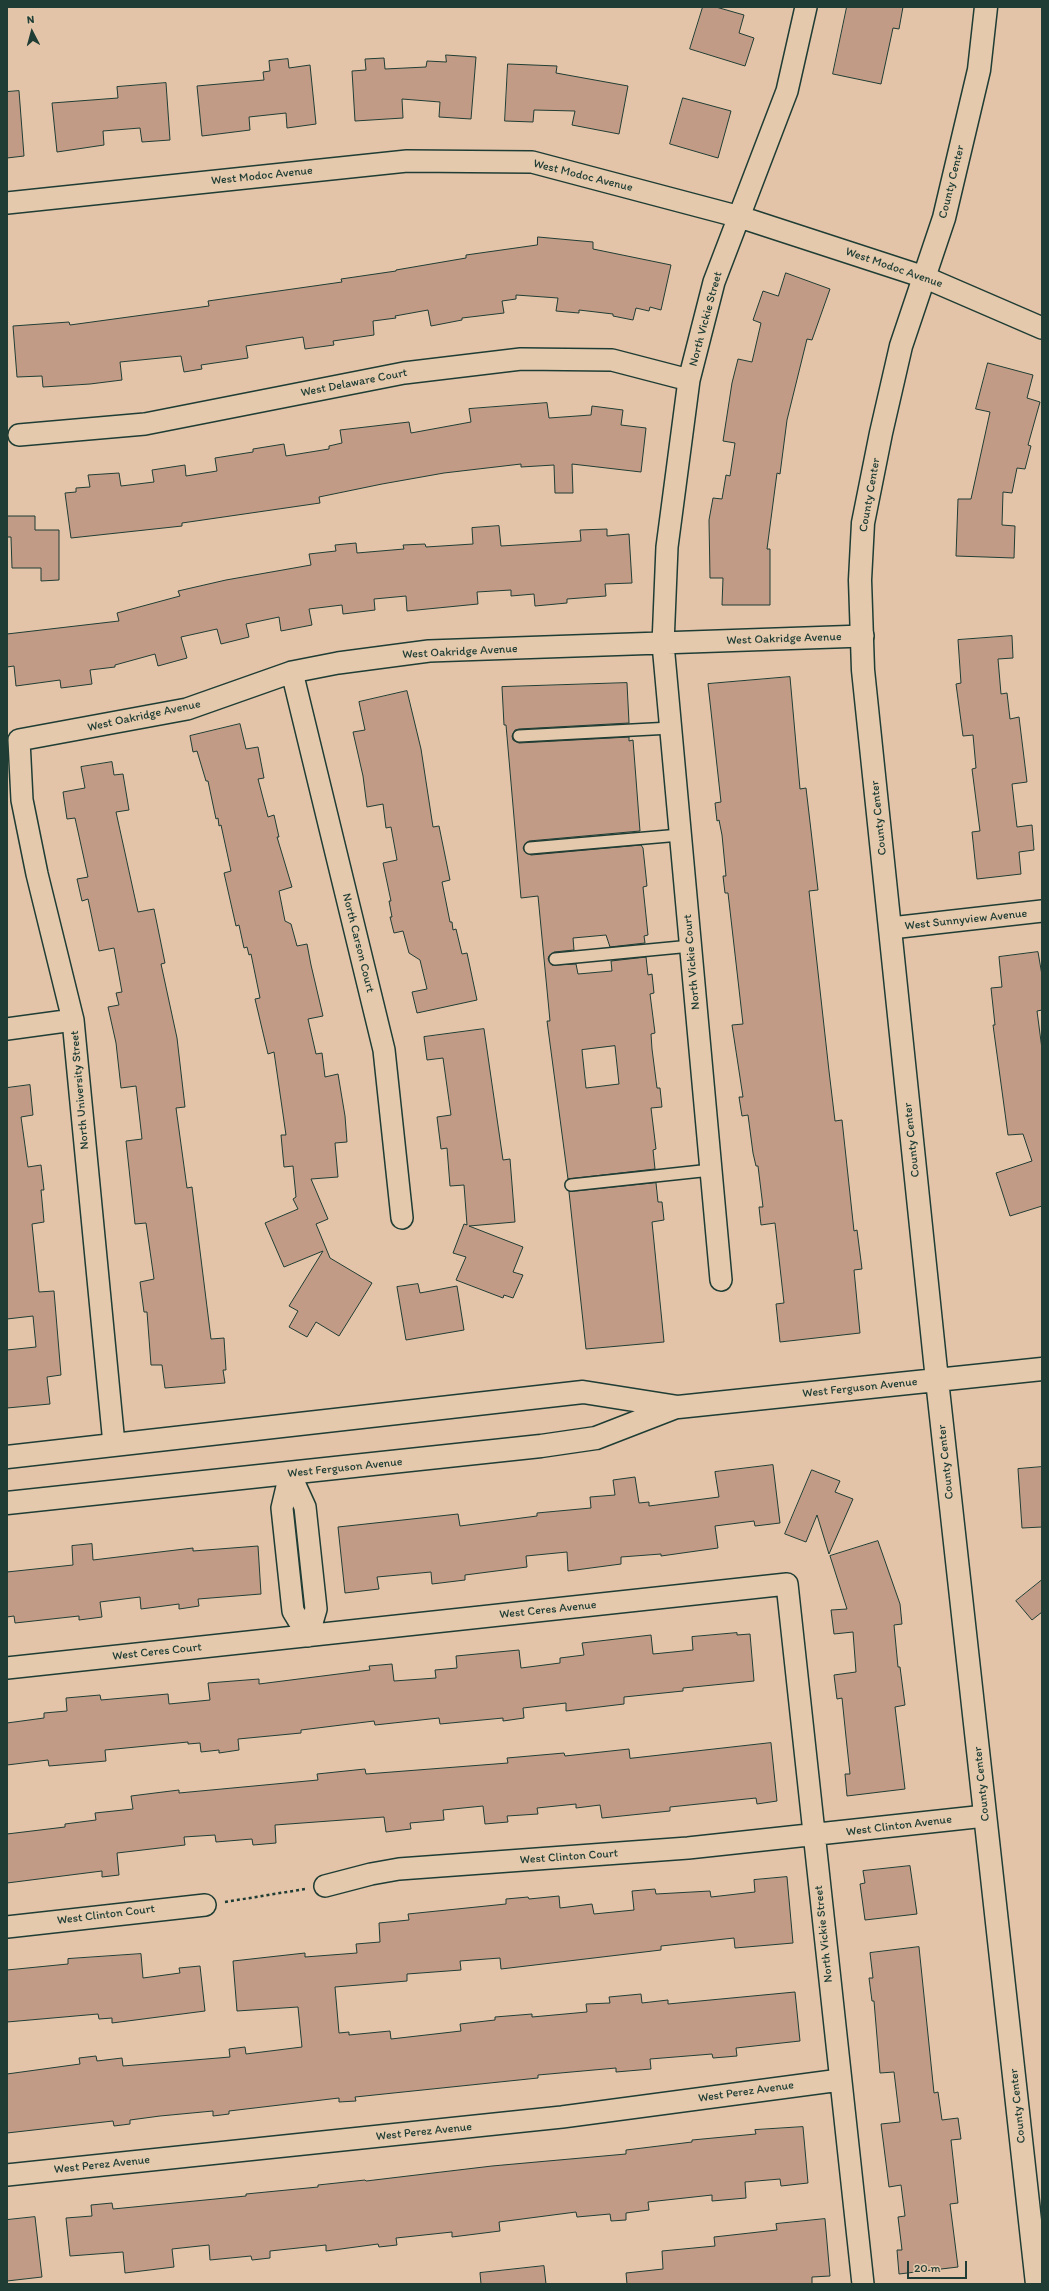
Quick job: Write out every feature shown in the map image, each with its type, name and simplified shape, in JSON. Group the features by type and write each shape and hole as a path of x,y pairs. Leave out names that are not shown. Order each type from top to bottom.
{"street":[{"name":"North Vickie Street","path":"663,644 667,547 689,380 714,282 787,91 806,7"},
{"name":"County Center","path":"986,7 979,70 944,218 901,346 881,433 863,523 860,580 863,670 937,1380 1037,2284"},
{"name":"West Modoc Avenue","path":"7,203 407,161 532,162 740,217 924,276 1042,328"},
{"name":"West Delaware Court","path":"19,435 145,424 404,373 521,359 612,360 689,380"},
{"name":"West Oakridge Avenue","path":"19,740 187,709 292,672 338,663 429,651 863,636"},
{"name":"North Vickie Court","path":"663,644 721,1280"},
{"name":"North Carson Court","path":"292,672 384,1050 402,1218"},
{"name":"North University Street","path":"19,740 22,800 37,874 73,1020 114,1444"},
{"name":"West Sunnyview Avenue","path":"891,928 1042,911"},
{"path":"7,1029 73,1020"},
{"name":"West Ferguson Avenue","path":"7,1503 290,1474 541,1446 596,1438 678,1407 1042,1369"},
{"name":"West Ferguson Avenue","path":"7,1457 583,1392 678,1407"},
{"path":"290,1474 282,1508 293,1611 308,1636"},
{"name":"North Vickie Street","path":"788,1584 863,2284"},
{"name":"West Ceres Avenue","path":"308,1636 788,1584"},
{"name":"West Ceres Court","path":"7,1668 308,1636"},
{"name":"West Clinton Avenue","path":"814,1835 985,1816"},
{"name":"West Clinton Court","path":"325,1886 371,1874 399,1870 682,1849 814,1835"},
{"name":"West Clinton Court","path":"7,1927 205,1905"},
{"name":"West Perez Avenue","path":"7,2175 562,2117 840,2080"}],"lane":[{"path":"519,736 671,728"},
{"path":"530,848 680,835"},
{"path":"555,958 691,946"},
{"path":"571,1185 711,1170"}],"path":[{"path":"205,1905 325,1886"}],"building":[{"path":"703,7 716,7 744,15 739,33 754,38 745,66 690,49"},
{"path":"847,7 903,7 899,29 893,28 881,84 833,74"},
{"path":"446,55 476,57 471,119 439,117 440,102 402,99 403,118 355,121 352,71 366,70 365,59 384,58 385,69 426,67 427,61 446,62"},
{"path":"288,59 289,68 310,65 316,124 287,128 286,113 249,117 250,130 202,136 197,86 264,80 263,72 270,71 269,61"},
{"path":"508,64 557,66 556,73 628,86 619,134 572,125 575,111 534,110 533,122 505,121"},
{"path":"166,83 170,140 142,142 140,128 103,131 104,145 57,152 52,103 118,98 117,87"},
{"path":"19,91 24,156 7,158 7,92"},
{"path":"683,98 731,111 718,158 670,144"},
{"path":"538,237 593,242 593,249 671,265 661,310 650,307 649,311 636,308 633,320 613,316 613,314 579,310 579,313 556,311 558,298 516,295 516,299 502,301 504,313 462,318 462,320 431,326 428,310 395,316 396,318 373,321 374,335 333,341 334,345 305,349 303,337 246,346 248,358 201,365 202,369 184,372 181,356 120,362 122,380 43,387 42,376 17,377 13,326 69,322 70,325 209,306 208,301 342,282 341,279 396,271 466,258 466,255 537,245"},
{"path":"786,273 830,289 812,340 807,339 787,420 780,474 777,473 767,549 770,549 770,605 722,605 723,578 710,578 709,520 713,498 722,499 726,475 730,476 735,443 723,441 732,383 738,359 752,362 761,323 753,320 763,291 778,296"},
{"path":"988,363 1033,375 1027,398 1040,402 1028,445 1031,446 1025,469 1017,468 1012,493 1003,492 1002,525 1015,526 1014,558 956,556 958,499 971,499 990,412 976,409"},
{"path":"547,403 549,418 591,415 592,406 623,410 621,425 646,428 641,472 572,464 573,493 555,493 554,465 521,467 521,464 444,473 382,484 319,497 320,503 182,523 182,526 71,538 65,493 76,492 76,488 90,487 88,475 119,473 121,486 154,482 152,470 185,465 186,476 217,471 215,458 253,452 253,449 284,444 286,456 329,449 329,446 342,443 340,430 409,422 411,433 471,422 469,409"},
{"path":"7,516 35,516 35,530 59,530 59,580 41,581 41,568 12,568 11,537 7,537"},
{"path":"499,526 501,546 581,541 580,530 607,529 607,536 629,534 632,583 605,584 606,596 567,599 567,603 535,606 534,594 511,596 511,590 477,592 478,604 407,611 406,596 374,599 375,610 343,614 342,605 309,609 312,625 281,631 279,617 246,624 249,637 221,644 217,629 181,637 187,658 158,666 155,654 115,665 115,667 90,670 92,684 61,688 60,680 16,686 14,666 7,667 7,634 119,621 117,613 180,596 178,591 226,580 311,565 309,554 336,551 335,545 356,543 357,553 404,549 403,545 425,544 426,547 473,544 472,528"},
{"path":"1012,636 1013,658 998,659 1001,694 1007,693 1010,719 1019,717 1027,782 1012,784 1017,827 1032,825 1034,850 1019,852 1021,874 977,879 972,832 980,831 972,769 976,768 973,735 963,736 956,684 961,683 958,640"},
{"path":"790,677 800,789 806,788 818,890 809,891 835,1121 842,1120 854,1231 857,1230 862,1269 854,1270 860,1333 780,1342 776,1304 784,1303 775,1223 761,1225 759,1207 763,1207 758,1166 756,1166 753,1153 748,1115 742,1116 739,1097 743,1097 732,1025 743,1024 728,893 725,893 723,876 726,876 722,835 719,820 717,821 715,803 721,802 708,684"},
{"path":"627,683 629,723 519,729 515,730 512,736 513,740 519,743 629,737 629,741 633,740 640,831 529,841 523,848 525,852 531,855 641,845 643,848 647,886 643,887 648,935 644,936 645,943 610,947 606,935 573,938 574,950 554,952 548,959 552,965 576,964 578,974 612,971 611,961 646,957 648,975 652,974 654,993 650,994 655,1033 651,1034 652,1049 657,1088 660,1088 662,1107 651,1108 656,1149 653,1150 655,1169 568,1179 547,1021 550,1021 538,896 521,898 506,725 504,725 502,687","holes":["615,1046 619,1084 586,1088 582,1050"]},
{"path":"407,691 421,749 433,827 439,826 450,880 442,882 450,922 452,922 453,930 456,929 462,954 467,953 477,1000 417,1013 412,992 427,989 420,960 409,953 403,931 394,933 390,917 392,917 389,901 391,901 383,863 397,860 391,827 386,828 383,804 367,807 363,776 353,732 365,730 359,702"},
{"path":"240,724 246,749 258,747 264,778 258,779 268,817 274,815 279,837 277,837 292,887 279,891 285,921 291,924 297,946 307,944 323,1016 308,1019 316,1054 322,1053 325,1077 338,1074 345,1116 347,1142 335,1143 338,1177 311,1179 328,1219 316,1224 330,1258 372,1283 339,1336 316,1322 307,1337 289,1327 298,1311 289,1306 323,1251 284,1267 265,1223 298,1209 293,1199 296,1197 293,1166 284,1167 281,1135 286,1135 274,1052 268,1054 255,999 260,998 251,954 249,955 247,947 244,948 239,925 236,926 224,873 231,871 221,825 219,826 218,818 216,819 208,781 206,781 197,751 193,752 190,736"},
{"path":"112,762 114,775 123,774 129,810 116,812 138,912 154,909 165,963 161,964 177,1038 185,1107 176,1108 187,1188 192,1187 211,1339 224,1338 226,1370 223,1370 225,1383 165,1388 162,1365 151,1365 147,1312 144,1312 140,1282 154,1279 146,1223 135,1224 126,1141 142,1139 136,1086 121,1088 116,1043 108,1007 119,1005 116,993 122,992 114,948 99,951 88,899 82,901 77,879 88,877 75,818 67,819 63,792 85,788 81,767"},
{"path":"1038,952 1042,975 1042,1010 1037,1011 1042,1049 1042,1206 1010,1216 996,1173 1032,1161 1023,1134 1008,1135 993,1025 995,1025 991,988 1002,987 999,957"},
{"path":"484,1029 503,1160 510,1159 515,1222 469,1226 523,1247 513,1272 523,1275 513,1298 504,1295 503,1298 456,1280 466,1257 453,1253 464,1224 467,1225 464,1185 450,1186 447,1148 441,1149 437,1117 451,1115 443,1058 427,1060 424,1037"},
{"path":"30,1085 33,1115 21,1117 28,1167 41,1165 44,1190 41,1190 44,1222 32,1224 39,1292 54,1291 61,1375 47,1377 50,1404 7,1408 7,1350 36,1347 33,1316 7,1319 7,1088"},
{"path":"656,1183 658,1202 662,1202 664,1220 652,1222 664,1342 586,1349 569,1192"},
{"path":"418,1284 420,1293 457,1286 464,1330 406,1340 397,1287"},
{"path":"773,1465 780,1523 755,1526 754,1521 715,1526 718,1548 661,1556 661,1554 621,1557 621,1564 568,1571 567,1552 526,1556 527,1567 465,1575 465,1580 432,1584 431,1572 377,1577 379,1589 345,1593 338,1527 458,1514 460,1526 537,1516 537,1513 591,1508 590,1497 615,1495 613,1480 635,1477 639,1503 649,1502 649,1506 719,1497 715,1472"},
{"path":"1042,1467 1042,1527 1022,1528 1018,1469"},
{"path":"812,1470 840,1481 835,1492 853,1499 829,1554 817,1515 806,1542 785,1534"},
{"path":"878,1541 900,1604 902,1624 894,1625 898,1667 900,1667 905,1705 895,1707 905,1789 847,1796 845,1774 850,1774 842,1698 837,1699 834,1675 856,1672 853,1632 834,1634 831,1610 847,1609 830,1556"},
{"path":"92,1544 93,1560 193,1548 193,1551 258,1546 261,1594 198,1599 199,1606 179,1609 179,1604 141,1609 140,1597 100,1602 102,1617 79,1620 79,1616 15,1623 14,1616 7,1617 7,1572 73,1565 72,1546"},
{"path":"1042,1580 1042,1612 1032,1620 1016,1601"},
{"path":"737,1633 737,1635 750,1634 754,1681 683,1688 683,1691 624,1697 624,1704 566,1711 566,1703 523,1708 524,1718 503,1721 503,1718 440,1724 439,1718 375,1725 374,1721 301,1730 301,1733 238,1739 239,1750 219,1753 219,1750 201,1752 200,1743 188,1744 188,1742 105,1750 106,1761 49,1766 48,1760 7,1765 7,1723 44,1718 44,1713 67,1711 66,1698 100,1695 101,1700 168,1694 169,1704 210,1700 208,1683 259,1679 259,1684 370,1670 369,1666 392,1664 394,1681 436,1678 435,1670 457,1668 456,1656 519,1650 521,1668 560,1663 560,1658 584,1655 582,1643 651,1635 653,1654 693,1650 692,1637"},
{"path":"771,1743 777,1801 757,1804 756,1798 670,1807 670,1811 602,1818 600,1805 576,1808 576,1804 537,1808 538,1814 507,1816 508,1822 485,1824 483,1806 443,1810 444,1820 410,1823 411,1829 386,1832 384,1817 275,1825 276,1843 253,1845 252,1839 216,1842 215,1835 184,1837 185,1845 117,1853 119,1875 102,1877 102,1871 7,1883 7,1834 65,1827 65,1824 96,1820 95,1813 133,1809 131,1796 179,1790 179,1793 318,1780 317,1774 365,1769 366,1774 508,1763 507,1758 564,1753 565,1756 629,1749 630,1758"},
{"path":"910,1866 917,1914 865,1920 860,1884 865,1883 863,1871"},
{"path":"787,1877 793,1943 735,1948 734,1938 661,1946 661,1950 501,1969 500,1958 460,1961 461,1970 407,1974 407,1981 335,1987 339,2033 349,2032 349,2035 390,2031 391,2039 461,2031 460,2024 495,2020 495,2017 532,2014 532,2017 587,2012 586,2004 610,2003 609,1997 641,1994 642,2003 668,2000 668,2004 795,1992 800,2041 736,2048 737,2056 713,2058 712,2054 650,2059 651,2069 616,2072 616,2068 538,2075 538,2078 355,2097 356,2101 339,2102 339,2098 229,2111 229,2114 213,2116 213,2111 130,2120 130,2124 114,2126 113,2121 7,2133 7,2074 80,2064 79,2058 96,2056 97,2061 122,2058 123,2066 230,2057 229,2049 245,2047 246,2054 302,2047 298,2007 237,2011 233,1961 305,1953 305,1957 357,1953 356,1944 380,1942 379,1923 409,1920 408,1914 506,1904 506,1899 528,1897 529,1899 559,1896 560,1908 592,1904 594,1914 634,1910 632,1891 655,1889 656,1894 710,1891 711,1897 755,1892 754,1880"},
{"path":"919,1947 934,2093 938,2092 942,2120 958,2118 961,2139 951,2140 958,2203 950,2204 958,2267 899,2274 897,2250 902,2250 898,2217 905,2216 901,2185 889,2187 881,2124 900,2122 894,2072 880,2073 874,2001 872,2001 869,1978 873,1978 870,1953"},
{"path":"141,1954 143,1978 180,1973 179,1968 200,1966 205,2011 112,2023 112,2018 99,2019 98,2014 7,2022 7,1970 68,1964 68,1959"},
{"path":"803,2127 808,2183 781,2186 780,2179 745,2182 746,2198 712,2201 712,2195 648,2202 649,2210 626,2213 626,2220 611,2221 610,2214 577,2217 576,2212 499,2222 500,2231 452,2237 452,2232 396,2238 397,2245 379,2247 378,2244 326,2251 326,2245 270,2251 270,2258 252,2260 251,2256 210,2260 209,2245 172,2249 174,2267 125,2273 123,2252 70,2256 66,2218 92,2216 91,2205 112,2203 113,2209 246,2196 246,2194 318,2187 318,2185 366,2181 492,2166 626,2154 626,2150 692,2142 692,2140 756,2134 755,2130"},
{"path":"35,2217 42,2277 7,2281 7,2220"},
{"path":"825,2219 830,2276 812,2277 812,2284 627,2284 626,2273 663,2269 662,2251 715,2246 714,2237 777,2230 776,2224"},
{"path":"544,2266 546,2284 481,2284 480,2273"}]}
